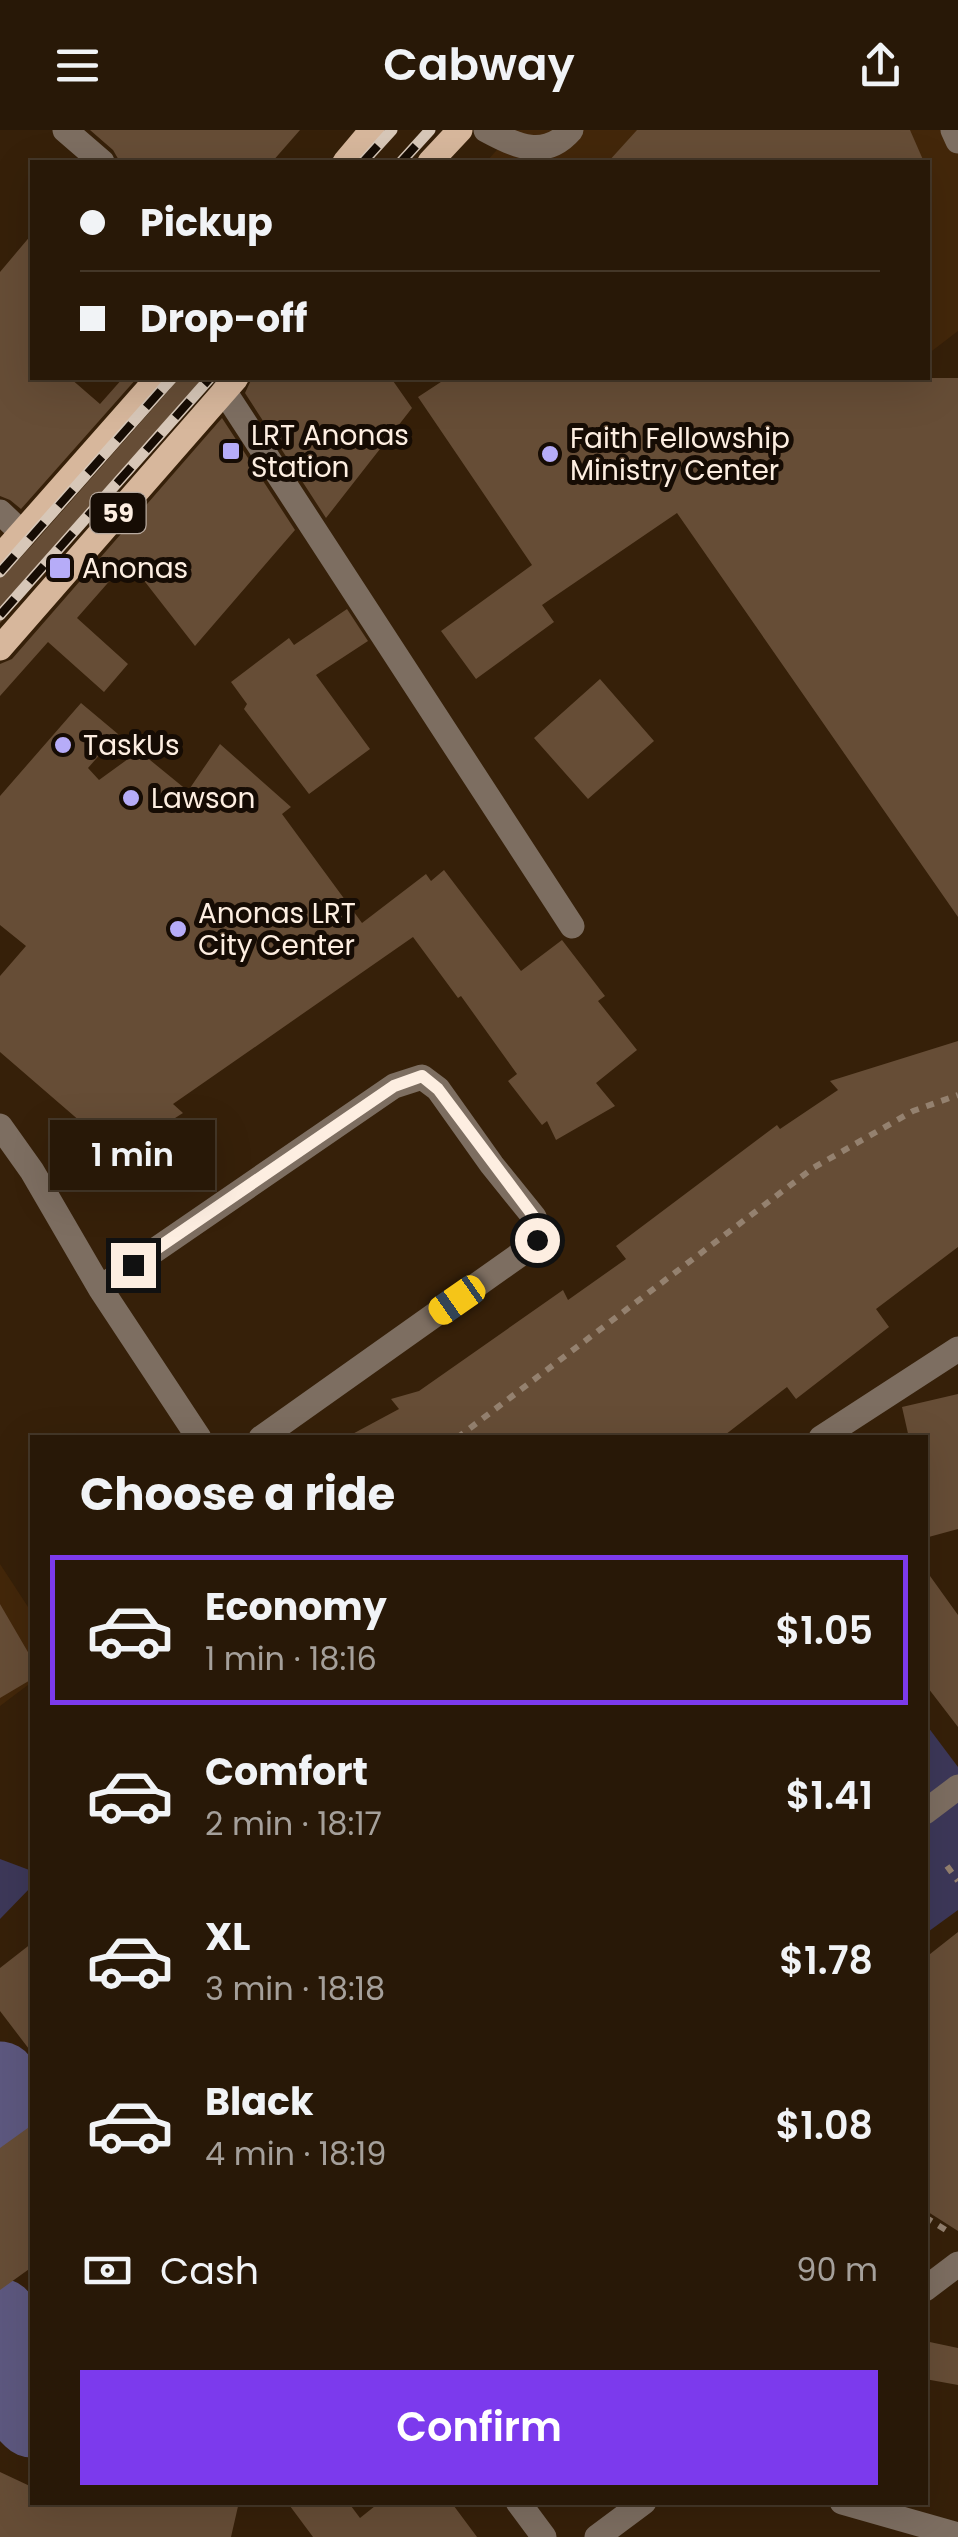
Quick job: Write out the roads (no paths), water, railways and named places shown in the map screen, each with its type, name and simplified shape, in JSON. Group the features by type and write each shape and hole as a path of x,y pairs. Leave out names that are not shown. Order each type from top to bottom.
{"main road":[{"path":"347,160 372,130"},
{"path":"432,160 460,130"},
{"name":"59","path":"0,558 156,380"},
{"name":"59","path":"0,648 230,384"}],"street":[{"path":"65,130 100,160"},
{"path":"486,130 518,148 536,150 562,140 570,130"},
{"path":"953,130 958,141"},
{"path":"230,384 572,926"},
{"path":"0,512 22,532"},
{"path":"100,1288 394,1086 422,1076 438,1089 534,1217 541,1234 522,1254 265,1435"},
{"path":"0,1126 197,1435"},
{"path":"826,1435 958,1348"},
{"path":"928,1810 958,1787"},
{"path":"928,2287 958,2264"},
{"path":"520,2505 544,2537"},
{"path":"597,2537 640,2505"},
{"path":"853,2505 958,2535"}],"waterway":[{"path":"0,2079 7,2105 0,2138"},
{"path":"0,2316 21,2357 23,2411 30,2418"}],"railway":[{"path":"365,160 392,130"},
{"path":"403,160 430,130"},
{"path":"0,572 170,380"},
{"path":"0,615 208,380"}],"place":[{"name":"LRT Anonas Station","path":"231,451"},
{"name":"Faith Fellowship Ministry Center","path":"550,454"},
{"name":"Anonas","path":"60,568"},
{"name":"TaskUs","path":"63,745"},
{"name":"Lawson","path":"131,798"},
{"name":"Anonas LRT City Center","path":"178,929"}]}
